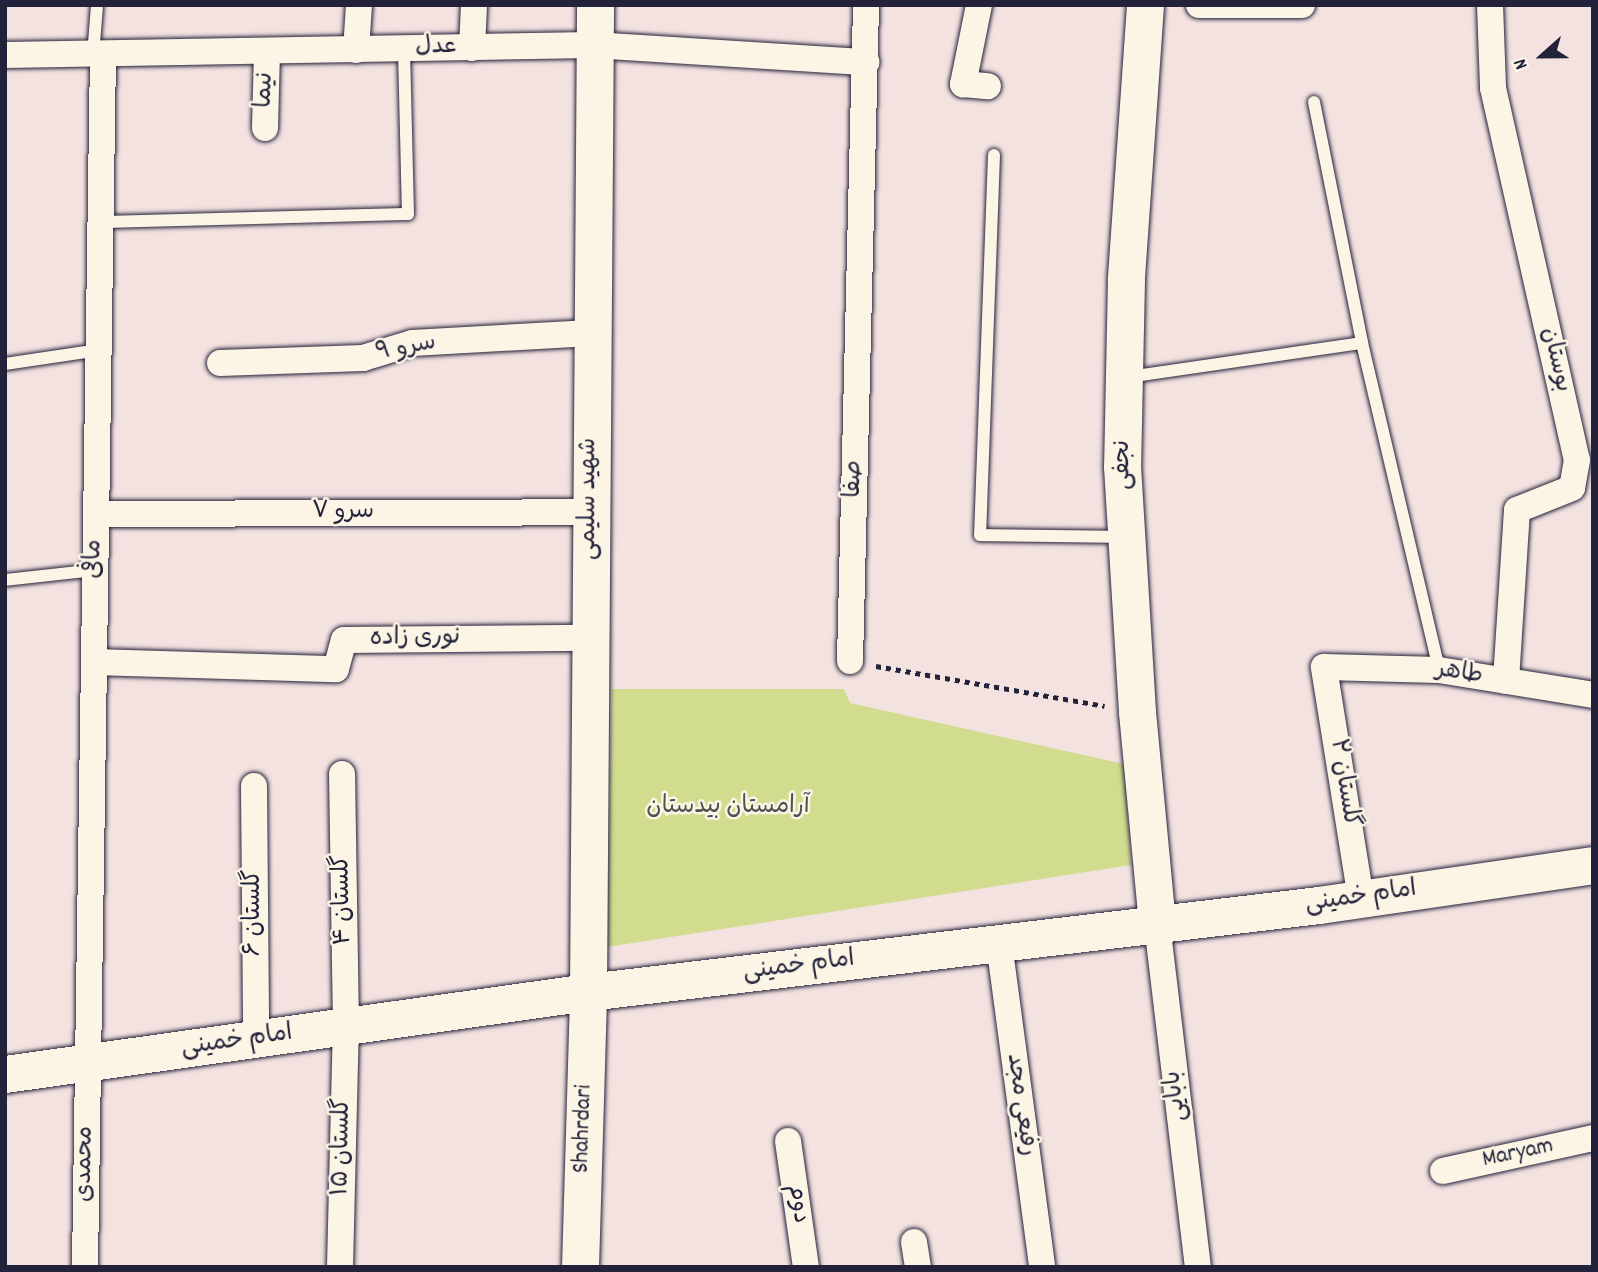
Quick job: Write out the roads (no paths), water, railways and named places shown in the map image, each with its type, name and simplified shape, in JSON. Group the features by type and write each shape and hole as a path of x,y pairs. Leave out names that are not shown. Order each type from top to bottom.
{"street":[{"path":"356,50 359,5"},
{"path":"472,47 474,5"},
{"name":"شهید سلیمی","path":"587,992 595,5"},
{"name":"صفا","path":"850,662 866,5"},
{"path":"979,5 963,84 988,86"},
{"name":"نجفی","path":"1145,5 1124,377 1122,466 1137,712 1157,924"},
{"path":"1199,5 1302,5"},
{"name":"بوستان","path":"1490,5 1493,88 1577,460 1572,488 1517,510 1506,681"},
{"name":"عدل","path":"5,55 98,56 593,45 866,61"},
{"name":"نیما","path":"265,128 267,52"},
{"name":"مافی","path":"88,1062 101,222 98,56"},
{"name":"سرو ۹","path":"220,363 363,358 412,343 591,333"},
{"name":"سرو ۷","path":"96,514 590,512"},
{"name":"نوری زاده","path":"94,662 336,669 344,640 589,638"},
{"name":"طاهر","path":"1324,667 1439,670 1593,695"},
{"name":"گلستان ۲","path":"1324,667 1361,899"},
{"name":"گلستان ۴","path":"342,774 346,1027"},
{"name":"گلستان ۶","path":"254,786 256,1040"},
{"name":"امام خمینی","path":"5,1073 587,992 1361,899 1593,865"},
{"name":"بابایی","path":"1157,924 1198,1267"},
{"name":"رفیعی مجد","path":"999,943 1042,1267"},
{"name":"Shahrdari","path":"580,1267 587,992"},
{"name":"گلستان ۱۵","path":"340,1267 346,1027"},
{"name":"محمدی","path":"85,1267 88,1062"},
{"name":"Maryam","path":"1443,1171 1593,1138"},
{"name":"دوم","path":"788,1141 806,1267"}],"lane":[{"path":"97,5 98,56"},
{"path":"101,222 408,214 404,49"},
{"path":"1314,102 1362,343 1439,670"},
{"path":"994,155 980,536 1127,537"},
{"path":"1124,377 1362,343"},
{"path":"5,364 99,350"},
{"path":"5,580 95,570"}],"park label":[{"name":"آرامستان بیدستان","path":"728,808"}]}
